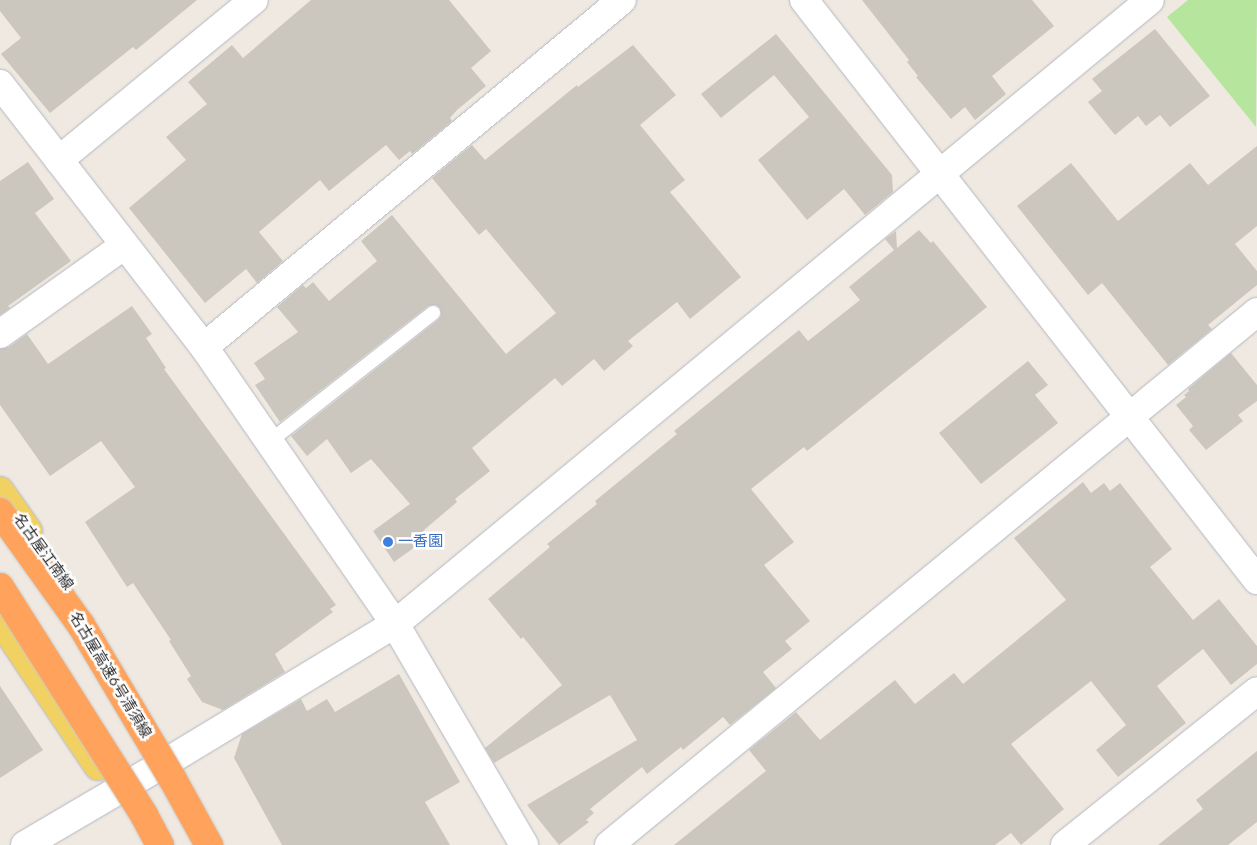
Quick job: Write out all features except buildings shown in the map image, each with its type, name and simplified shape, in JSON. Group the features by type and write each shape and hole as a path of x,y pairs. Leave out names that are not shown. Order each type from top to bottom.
{"highway":[{"name":"名古屋高速6号清須線","path":"0,512 81,625 172,778 209,845"},
{"path":"0,587 144,815 160,845"}],"main road":[{"name":"名古屋江南線","path":"0,492 90,618 175,757 223,845"},
{"path":"0,620 116,792 145,845"}],"street":[{"path":"59,160 254,0"},
{"path":"204,347 622,0"},
{"path":"804,0 1257,580"},
{"path":"25,845 395,624 1150,0"},
{"path":"0,84 204,347 395,624 524,845"},
{"path":"0,334 125,245"},
{"path":"609,845 1257,312"},
{"path":"1065,845 1257,691"}],"lane":[{"path":"269,442 433,313"}],"green space":[{"path":"1188,0 1257,0 1256,127 1167,17"}],"place":[{"name":"一香園","path":"388,542"}]}
